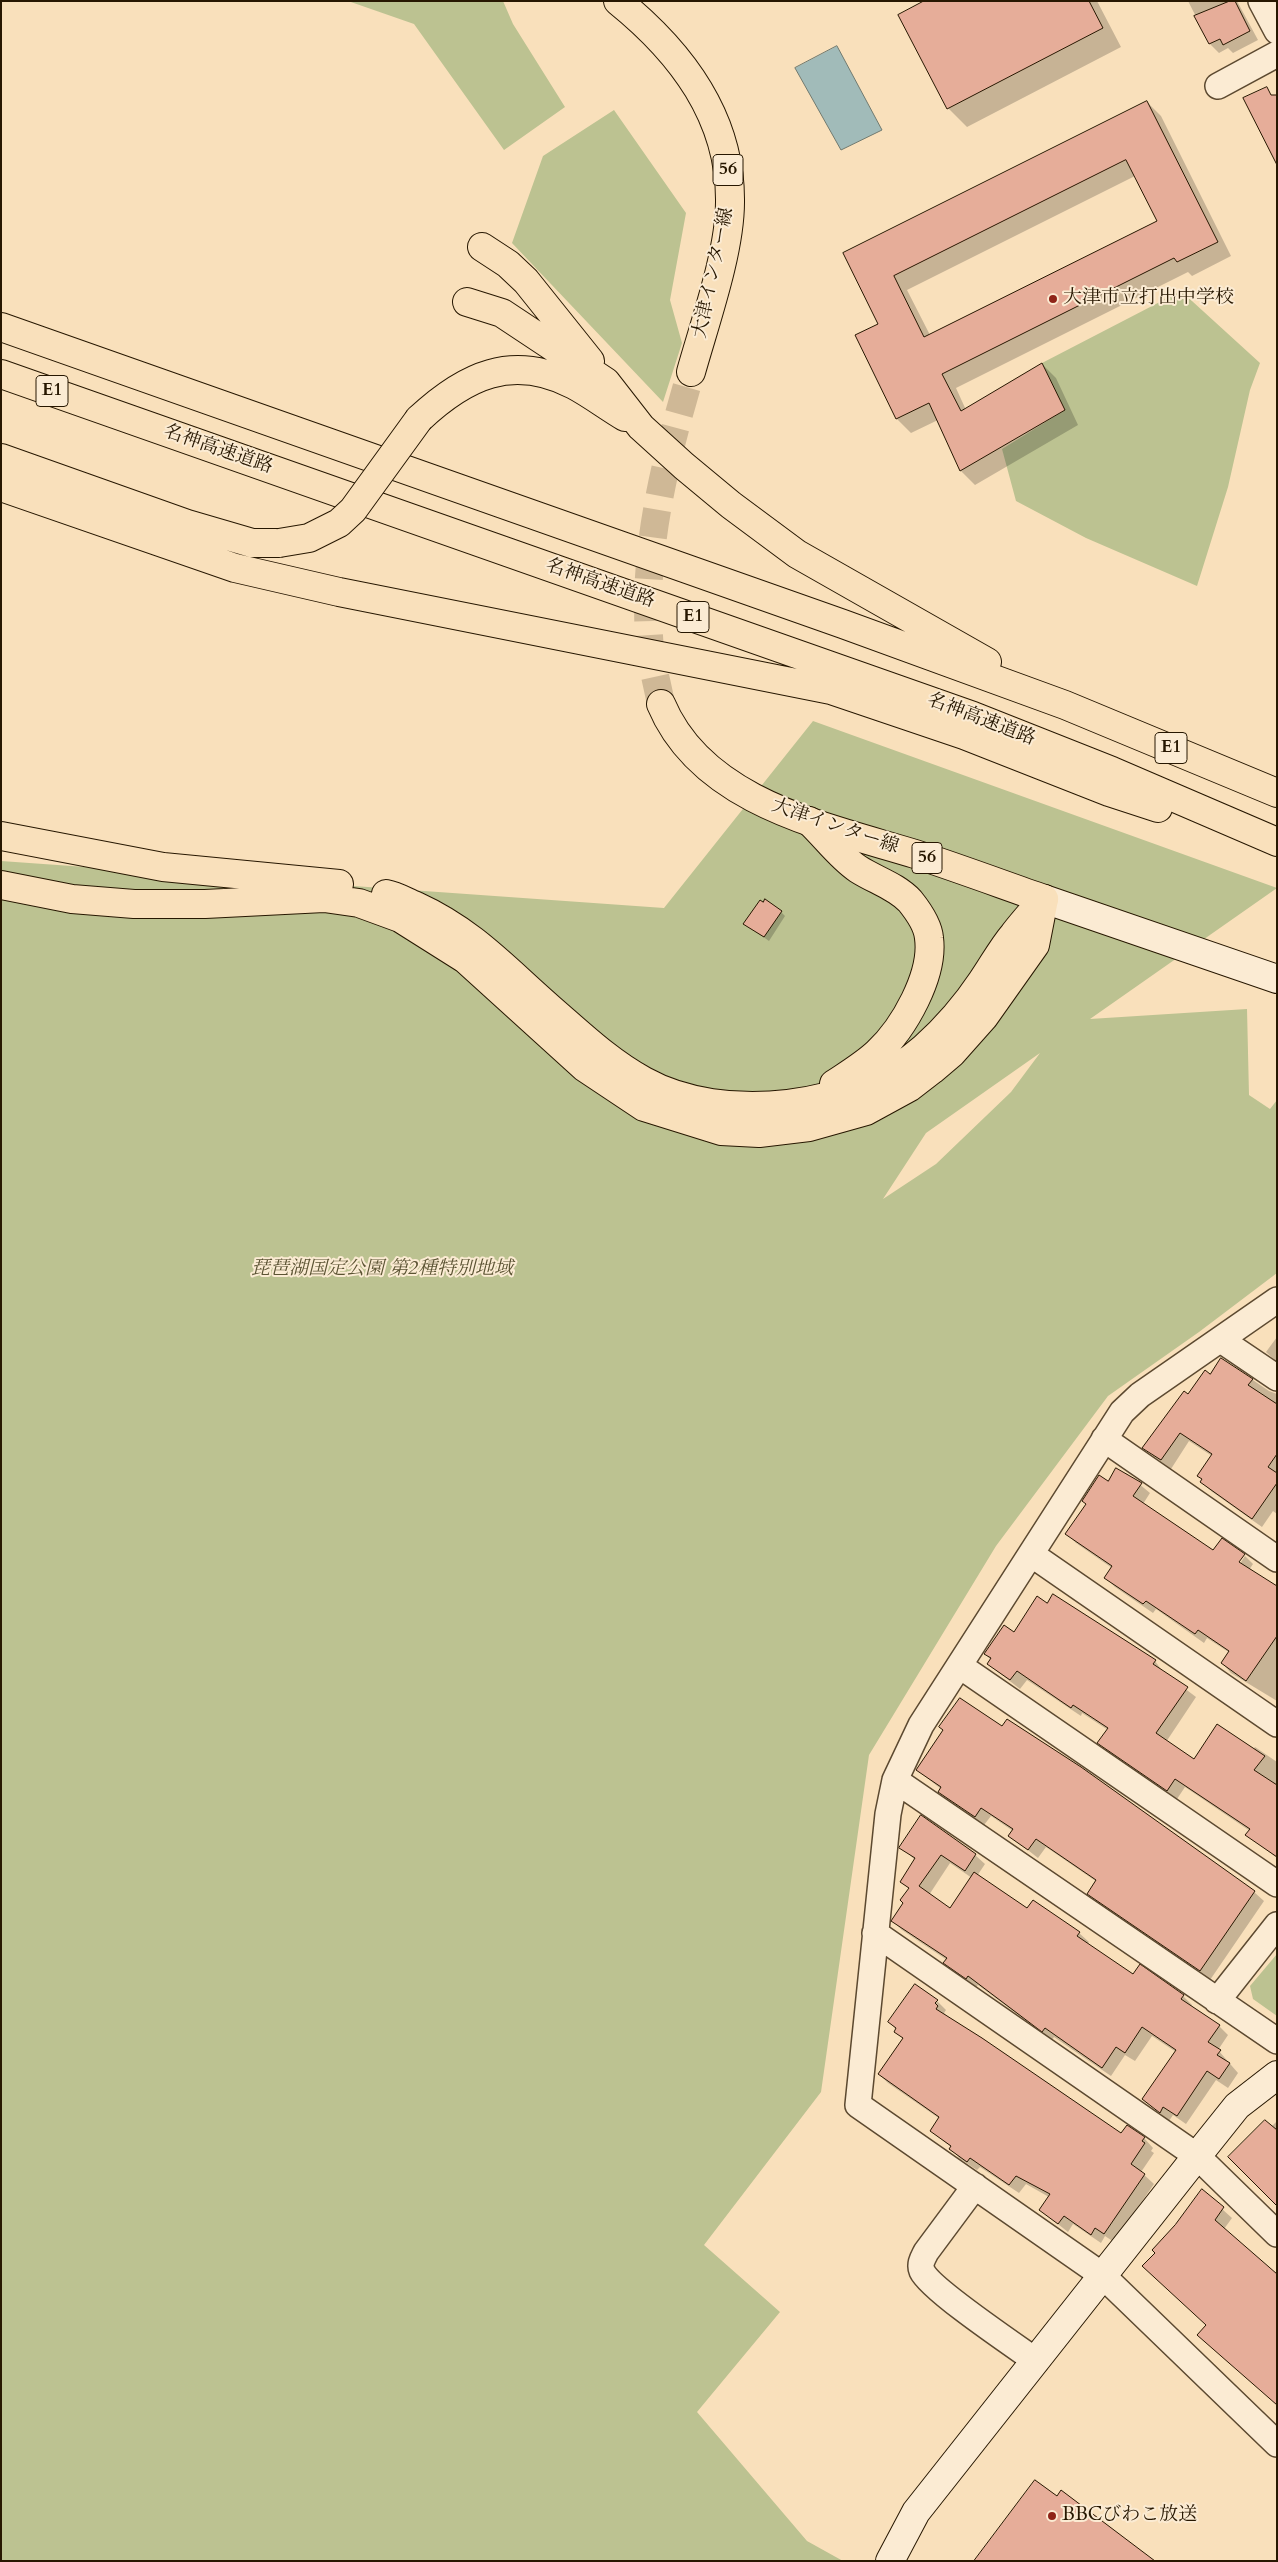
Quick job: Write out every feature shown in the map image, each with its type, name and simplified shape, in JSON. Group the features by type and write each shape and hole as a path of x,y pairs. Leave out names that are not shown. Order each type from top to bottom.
{"main road":[{"name":"大津インター線","path":"618,1 667,45 695,82 710,109 722,140 728,172 730,203 715,288 691,372"},
{"path":"482,248 508,264 526,281 641,428"},
{"path":"467,302 502,313 606,382"},
{"name":"E1","path":"1,327 843,624 1064,705 1277,793"},
{"path":"1,458 187,524 252,543 279,543 309,538 339,524 353,510 419,420 460,386 479,376 508,371 535,371 573,384 641,428 731,505 797,554 895,612 1064,705"},
{"name":"名神高速道路","path":"1,374 973,716 1112,771 1277,842"},
{"path":"1,487 235,568 339,592 831,690 964,735 1109,792 1277,848"},
{"name":"大津インター線","path":"661,704 669,722 683,743 722,778 753,798 809,821 924,857 1044,898"},
{"path":"799,1101 855,1072 878,1052 898,1030 921,986 928,962 929,937 922,917 909,900 890,886 857,868 809,821"},
{"path":"1,836 163,867 351,885 390,894 441,917 487,949 529,990 605,1056 645,1082 679,1096 714,1104 748,1107 799,1101 847,1092 900,1066 923,1049 966,1003 1013,934 1044,898"},
{"path":"1,885 72,899 134,904 206,904 324,898 359,903 400,918 465,959 584,1067 644,1107 721,1131 759,1133 809,1127 866,1111 910,1087 932,1070 952,1053 984,1017 1035,945 1044,898"}],"street":[{"path":"1261,1 1277,31"},
{"path":"1218,86 1277,54"},
{"path":"1044,898 1277,979"},
{"path":"1277,1300 1140,1395 1122,1412 921,1726 895,1780 888,1814 874,1933 858,2105 1102,2275 1277,2444"},
{"path":"1221,1340 1277,1378"},
{"path":"1104,1440 1277,1559"},
{"path":"1031,1554 1277,1724"},
{"path":"960,1666 1277,1884"},
{"path":"895,1780 1277,2041"},
{"path":"1217,2001 1277,1924"},
{"path":"874,1933 1196,2156 1277,2234"},
{"path":"890,2561 916,2512 1196,2156 1237,2106 1277,2075"},
{"path":"975,2186 926,2252 921,2262 922,2270 929,2279 965,2309 1036,2361"}],"green space":[{"path":"348,1 503,1 513,24 565,107 504,150 414,24"},
{"path":"614,110 686,213 670,300 682,343 663,402 512,243 543,156"},
{"path":"1181,291 1260,363 1250,390 1228,487 1197,586 1086,538 1016,501 1002,449 1065,410 1042,363"},
{"name":"琵琶湖国定公園 第2種特別地域","path":"813,721 1277,888 1090,1019 1247,1009 1249,1095 1270,1109 1277,1100 1277,1273 1199,1332 1108,1396 996,1546 869,1755 821,2092 704,2245 780,2312 697,2412 807,2541 843,2561 1,2561 1,861 664,908","holes":["1040,1053 1011,1092 936,1164 883,1199 926,1133"]},
{"path":"1277,1954 1277,2016 1253,1999 1250,1986"}],"water":[{"path":"837,46 882,130 841,150 795,68"}],"building":[{"path":"924,1 1089,1 1103,28 947,109 898,15"},
{"path":"1230,1 1235,1 1250,31 1223,45 1220,39 1209,44 1194,16"},
{"path":"1267,87 1271,95 1277,95 1277,165 1243,98"},
{"path":"1147,101 1218,242 1177,262 1174,258 942,374 961,411 1042,363 1065,410 960,471 929,403 896,419 855,335 878,324 843,253","holes":["1126,160 1157,221 924,337 894,276"]},
{"path":"765,899 782,911 764,937 743,924 760,900 763,902"},
{"path":"1221,1358 1253,1379 1248,1385 1277,1404 1277,1454 1268,1467 1277,1473 1277,1483 1252,1519 1200,1482 1202,1479 1197,1476 1212,1454 1180,1433 1161,1460 1142,1448 1184,1391 1188,1394 1205,1370 1210,1374"},
{"path":"1116,1468 1142,1483 1133,1496 1213,1550 1222,1538 1245,1554 1239,1562 1277,1586 1277,1636 1246,1681 1221,1663 1229,1651 1198,1630 1195,1634 1146,1601 1143,1604 1104,1578 1112,1566 1065,1534 1086,1504 1082,1501 1099,1475 1108,1481"},
{"path":"1053,1594 1156,1660 1153,1664 1188,1687 1156,1733 1194,1759 1217,1724 1265,1756 1254,1770 1277,1785 1277,1857 1245,1835 1250,1829 1175,1779 1167,1791 1097,1743 1108,1728 1073,1705 1071,1708 1017,1671 1010,1680 987,1664 991,1658 984,1654 1004,1625 1014,1632 1037,1596 1047,1603"},
{"path":"960,1698 1002,1726 1007,1719 1081,1767 1255,1891 1200,1971 1087,1894 1096,1880 1036,1839 1028,1850 1008,1836 1013,1829 981,1808 975,1817 938,1792 941,1787 916,1770 943,1730 939,1727"},
{"path":"921,1815 976,1854 965,1871 941,1855 919,1886 950,1908 974,1872 1027,1908 1033,1900 1080,1932 1077,1936 1133,1974 1140,1964 1184,1995 1181,1999 1220,2025 1208,2042 1221,2050 1217,2055 1230,2063 1219,2079 1207,2071 1177,2116 1163,2107 1160,2113 1142,2099 1176,2050 1142,2027 1125,2053 1116,2047 1102,2068 1045,2028 1042,2032 968,1976 966,1979 943,1963 947,1958 891,1921 903,1903 900,1900 909,1888 900,1882 915,1858 899,1848"},
{"path":"915,1984 938,2000 935,2003 938,2006 936,2009 982,2038 1121,2133 1127,2125 1145,2137 1142,2141 1145,2143 1131,2164 1145,2174 1104,2234 1095,2228 1091,2235 1064,2216 1058,2224 1039,2210 1050,2194 1016,2176 1009,2185 970,2158 967,2162 949,2149 951,2146 930,2131 939,2117 878,2074 903,2038 894,2032 896,2028 888,2022"},
{"path":"1265,2120 1277,2130 1277,2206 1228,2157"},
{"path":"1202,2189 1224,2207 1215,2220 1277,2274 1277,2405 1197,2335 1206,2325 1142,2266 1155,2253 1152,2250 1175,2225"},
{"name":"BBCびわこ放送","path":"1035,2480 1057,2496 1061,2490 1155,2561 974,2561"}],"tunnel":[{"path":"661,704 650,645 648,603 650,569 653,536 665,469 691,372"}],"place":[{"name":"大津市立打出中学校","path":"1053,299"},
{"name":"BBCびわこ放送","path":"1052,2516"}]}
